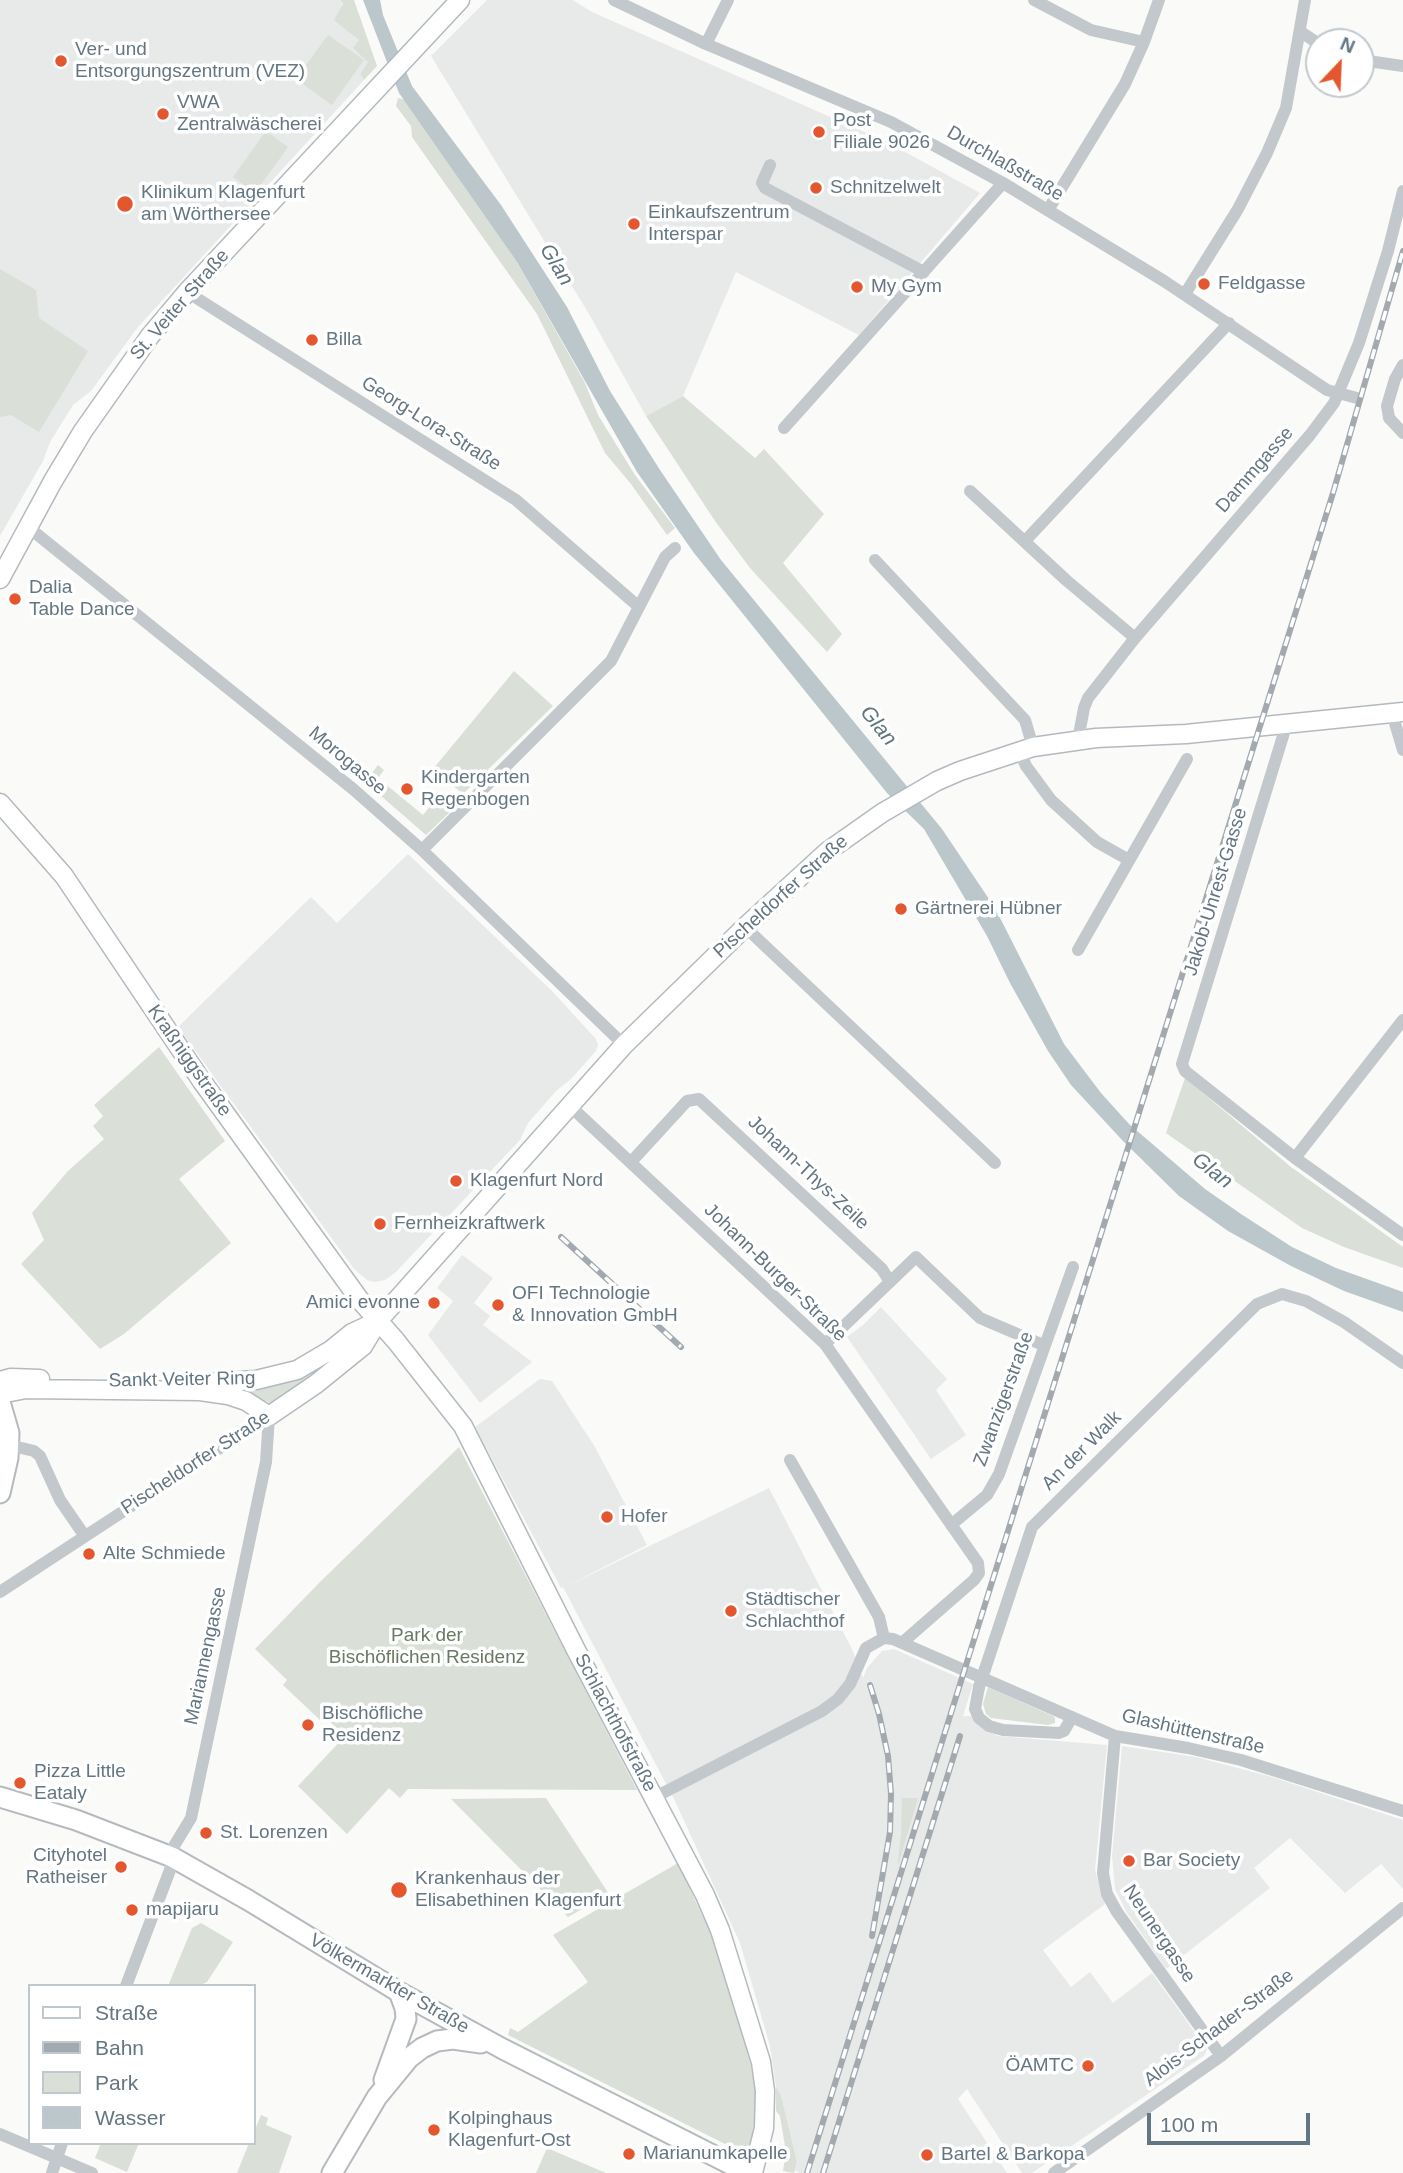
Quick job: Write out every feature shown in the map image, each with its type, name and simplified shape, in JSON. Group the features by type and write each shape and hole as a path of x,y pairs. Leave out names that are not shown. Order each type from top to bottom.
{"main road":[{"name":"St. Veiter Straße","path":"0,579 53,481 103,401 150,336 187,292 460,0"},
{"name":"Pischeldorfer Straße","path":"269,1416 356,1353 378,1321 624,1045 745,927 828,851 882,813 961,771 1027,748 1078,740 1186,734 1398,712"},
{"name":"Kraßniggstraße","path":"0,803 64,876 201,1080 359,1299 378,1321"},
{"name":"Pischeldorfer Straße","path":"352,1334 378,1321"},
{"name":"Schlachthofstraße","path":"378,1321 463,1426 576,1650 705,1895 720,1930 761,2062 765,2112 753,2168"},
{"name":"Sankt Veiter Ring","path":"0,1381 11,1378 222,1383 256,1380 306,1365 352,1334"},
{"name":"Sankt Veiter Ring","path":"0,1394 26,1389 200,1391 246,1401 269,1416"},
{"path":"0,1402 9,1433 7,1466 0,1493"},
{"name":"Völkermarkter Straße","path":"0,1797 135,1841 172,1857 399,1992 503,2049 753,2168"},
{"path":"377,2097 405,2019 405,2008 399,1992"},
{"path":"332,2173 377,2097 408,2058 437,2041 453,2039 469,2040 503,2049"}],"street":[{"name":"Durchlaßstraße","path":"614,0 706,44 887,120 1003,183 1185,294 1327,390 1357,398"},
{"path":"706,44 727,0"},
{"path":"1048,211 1125,84 1159,0"},
{"path":"1185,294 1238,209 1267,153 1286,108 1305,0"},
{"path":"1041,2 1091,30 1144,42"},
{"path":"1301,32 1305,35"},
{"path":"1375,62 1403,66"},
{"path":"770,166 762,183 765,188 924,272"},
{"path":"784,428 1003,183"},
{"name":"Dammgasse","path":"1078,740 1088,698 1135,639 1310,435 1338,394 1363,330 1403,191"},
{"name":"Georg-Lora-Straße","path":"187,292 516,500 639,607"},
{"path":"1025,541 1229,323"},
{"path":"1403,365 1395,379 1387,406 1389,418 1403,433"},
{"path":"970,491 1066,580 1135,639"},
{"name":"Morogasse","path":"28,527 353,789 422,850 624,1045"},
{"path":"422,850 611,661 665,557 675,548"},
{"path":"875,561 1025,720 1026,766 1051,800 1097,842 1129,860"},
{"path":"1398,712 1403,750"},
{"name":"Jakob-Unrest-Gasse","path":"1287,723 1182,1064 1185,1071 1295,1158"},
{"path":"1078,950 1187,759"},
{"path":"745,927 995,1163"},
{"path":"1403,1020 1295,1158 1403,1235"},
{"name":"Johann-Thys-Zeile","path":"631,1162 687,1101 699,1099 883,1269 891,1282"},
{"name":"Johann-Burger-Straße","path":"569,1106 825,1343 951,1525"},
{"path":"825,1343 916,1257 980,1318 1043,1345"},
{"name":"Zwanzigerstraße","path":"951,1525 987,1494 999,1474 1073,1266"},
{"name":"An der Walk","path":"1072,1717 1064,1731 1059,1733 1003,1730 989,1726 979,1718 975,1709 979,1687 1032,1527 1257,1304 1282,1294 1306,1301 1344,1322 1403,1363"},
{"name":"Pischeldorfer Straße","path":"0,1592 269,1416"},
{"name":"Mariannengasse","path":"128,1984 170,1870 174,1846 191,1818 266,1462 269,1416"},
{"path":"9,1444 34,1451 40,1456 60,1500 84,1535"},
{"path":"790,1460 879,1617 884,1639"},
{"path":"654,1797 822,1711 838,1699 850,1684 866,1648 884,1639 903,1642 979,1573 978,1563 951,1525"},
{"name":"Glashüttenstraße","path":"903,1642 1115,1736 1241,1760 1403,1811"},
{"name":"Neunergasse","path":"1115,1736 1103,1873 1107,1894 1116,1912 1221,2056"},
{"name":"Alois-Schader-Straße","path":"1054,2173 1221,2056 1403,1908"},
{"path":"0,2134 92,2173"},
{"path":"52,2173 61,2145"}],"shaded area":[{"name":"Klinikum Klagenfurt am Wörthersee","path":"0,0 340,0 368,62 360,74 364,80 138,327 91,391 73,405 0,536"},
{"path":"487,0 573,0 592,12 887,142 980,193 859,335 736,272 683,396 646,416 589,314 431,56"},
{"path":"408,854 551,990 596,1039 598,1045 596,1051 572,1078 556,1091 528,1123 520,1140 396,1272 385,1280 375,1282 367,1280 354,1269 178,1027 311,897 337,923"},
{"path":"462,1255 493,1278 474,1303 490,1316 483,1325 532,1362 480,1403 428,1335 453,1301 437,1288"},
{"path":"881,1307 947,1379 936,1390 966,1435 931,1459 847,1337"},
{"path":"540,1379 552,1381 595,1447 647,1545 565,1587 769,1488 852,1649 863,1678 867,1668 882,1651 894,1649 973,1684 963,1716 973,1716 983,1729 998,1736 1107,1745 1095,1870 1105,1904 1043,1950 1071,1987 1090,1972 1113,2003 1152,1973 1207,2049 1205,2055 1032,2173 1022,2173 967,2089 958,2099 1007,2173 795,2171 797,2162 781,2095 776,2087 770,2046 740,1943 675,1801 563,1587 561,1588 475,1427"},
{"path":"1122,1746 1196,1757 1272,1777 1403,1820 1403,1889 1381,1864 1345,1893 1290,1838 1254,1868 1270,1888 1166,1969 1127,1913 1115,1889 1112,1856"}],"green space":[{"path":"340,0 354,0 377,66 364,80 360,74 368,62 353,48 359,40 334,20 343,4"},
{"path":"328,35 364,60 332,105 296,79"},
{"path":"398,98 405,100 517,262 585,383 598,415 635,475 675,528 667,535 605,453 537,314 412,137 411,126 396,106"},
{"path":"266,131 288,147 255,193 233,177"},
{"path":"0,269 36,290 39,318 88,351 39,432 11,415 0,417"},
{"path":"683,396 755,458 764,449 824,514 783,563 842,634 827,652 750,568 715,521 646,416"},
{"path":"514,671 553,706 463,794 433,769"},
{"path":"378,765 384,770 378,778 423,815 435,800 450,812 426,835 365,782"},
{"path":"159,1047 225,1141 179,1179 231,1243 124,1334 100,1349 21,1264 44,1240 32,1213 68,1171 104,1139 93,1126 103,1116 94,1105"},
{"path":"1185,1078 1291,1167 1403,1247 1403,1268 1344,1247 1302,1228 1166,1133"},
{"path":"353,1341 325,1369 273,1404 238,1391"},
{"name":"Park der Bischöflichen Residenz","path":"459,1447 637,1790 408,1789 400,1798 389,1788 347,1834 298,1786 345,1736 325,1717 321,1721 283,1685 287,1680 255,1649"},
{"path":"988,1687 1053,1716 1055,1723 1048,1725 991,1718 986,1714 983,1704"},
{"path":"546,1798 609,1894 568,1917 451,1799"},
{"path":"902,1798 918,1798 897,1869 901,1835"},
{"path":"678,1863 713,1939 730,1987 751,2066 757,2103 747,2155 508,2035 510,2028 518,2032 588,1982 553,1935"},
{"path":"201,1923 233,1942 207,1982 169,1984 192,1928"},
{"path":"776,2087 781,2095 797,2162 794,2173 783,2171 786,2152 780,2116 776,2111"},
{"path":"261,2115 268,2118 266,2125 292,2136 279,2173 237,2173 248,2145 256,2145 256,2127"},
{"path":"100,2145 138,2145 127,2172 95,2158"},
{"path":"547,2148 606,2173 536,2173"}],"water":[{"path":"363,0 380,0 383,15 412,86 501,205 567,307 610,391 660,470 721,560 942,829 995,908 1064,1044 1101,1093 1129,1124 1205,1189 1292,1247 1336,1268 1403,1292 1403,1312 1344,1291 1291,1266 1228,1231 1179,1196 1071,1085 1048,1051 987,936 924,829 887,793 694,553 637,472 517,262 399,93"}],"railway":[{"path":"807,2173 1333,493 1403,251"},
{"path":"561,1237 681,1347"},
{"path":"870,1685 888,1756 891,1794 890,1832 872,1936"},
{"path":"823,2173 960,1736"}],"place":[{"name":"Ver- und Entsorgungszentrum (VEZ)","path":"61,61"},
{"name":"VWA Zentralwäscherei","path":"163,114"},
{"name":"Post Filiale 9026","path":"819,132"},
{"name":"Schnitzelwelt","path":"816,188"},
{"name":"Klinikum Klagenfurt am Wörthersee","path":"125,204"},
{"name":"Einkaufszentrum Interspar","path":"634,224"},
{"name":"Feldgasse","path":"1204,284"},
{"name":"My Gym","path":"857,287"},
{"name":"Billa","path":"312,340"},
{"name":"Dalia Table Dance","path":"15,599"},
{"name":"Kindergarten Regenbogen","path":"407,789"},
{"name":"Gärtnerei Hübner","path":"901,909"},
{"name":"Klagenfurt Nord","path":"456,1181"},
{"name":"Fernheizkraftwerk","path":"380,1224"},
{"name":"Amici evonne","path":"434,1303"},
{"name":"OFI Technologie & Innovation GmbH","path":"498,1305"},
{"name":"Hofer","path":"607,1517"},
{"name":"Alte Schmiede","path":"89,1554"},
{"name":"Städtischer Schlachthof","path":"731,1611"},
{"name":"Bischöfliche Residenz","path":"308,1725"},
{"name":"Pizza Little Eataly","path":"20,1783"},
{"name":"St. Lorenzen","path":"206,1833"},
{"name":"Bar Society","path":"1129,1861"},
{"name":"Cityhotel Ratheiser","path":"121,1867"},
{"name":"Krankenhaus der Elisabethinen Klagenfurt","path":"399,1890"},
{"name":"mapijaru","path":"132,1910"},
{"name":"ÖAMTC","path":"1088,2066"},
{"name":"Kolpinghaus Klagenfurt-Ost","path":"434,2130"},
{"name":"Marianumkapelle","path":"629,2154"},
{"name":"Bartel & Barkopa","path":"927,2155"}],"water label":[{"name":"Glan","path":"556,265"},
{"name":"Glan","path":"878,726"},
{"name":"Glan","path":"1212,1171"}]}
